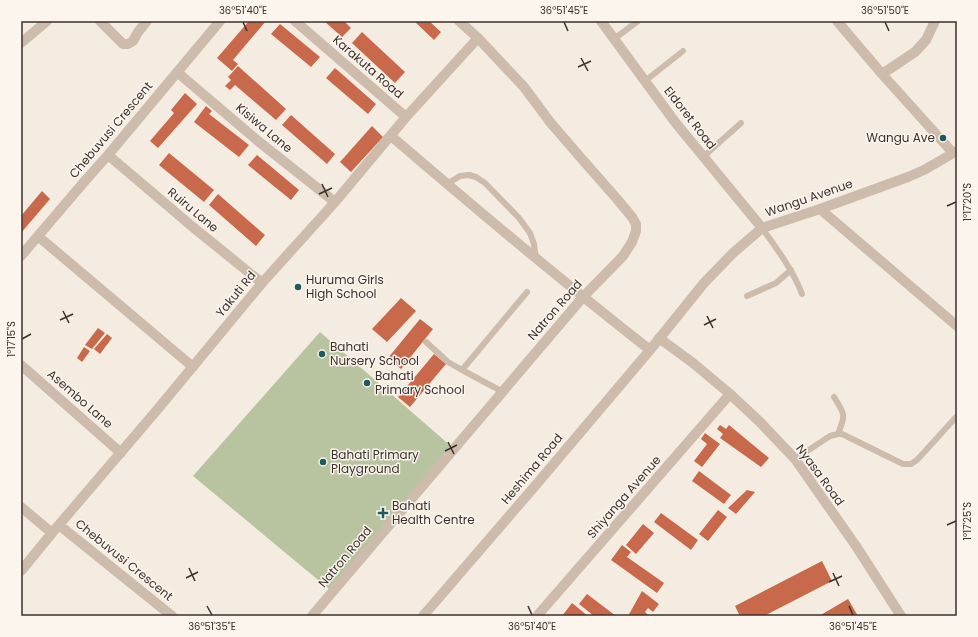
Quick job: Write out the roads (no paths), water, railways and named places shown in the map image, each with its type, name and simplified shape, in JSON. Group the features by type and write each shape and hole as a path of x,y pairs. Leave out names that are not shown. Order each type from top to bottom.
{"street":[{"path":"21,43 46,21"},
{"path":"100,21 123,44 128,44 133,41 147,21"},
{"name":"Chebuvusi Crescent","path":"21,256 220,21"},
{"name":"Karakuta Road","path":"295,21 406,118"},
{"name":"Natron Road","path":"312,616 583,297 623,256 632,242 636,231 636,224 632,217 550,122 524,88 478,38 459,21"},
{"name":"Eldoret Road","path":"601,21 675,122 762,228"},
{"path":"837,21 882,74 955,152"},
{"path":"882,74 915,52 926,40 935,21"},
{"name":"Yakuti Rd","path":"21,571 262,283 478,38"},
{"name":"Kisiwa Lane","path":"177,72 258,141 335,202"},
{"path":"391,136 536,259 650,350"},
{"name":"Wangu Avenue","path":"659,338 704,283 733,253 762,228 908,177 924,170 955,152"},
{"name":"Ruiru Lane","path":"108,155 262,283"},
{"path":"820,209 957,326"},
{"path":"39,236 193,367"},
{"name":"Heshima Road","path":"423,616 535,486 659,338"},
{"name":"Nyasa Road","path":"659,338 730,394 760,422 795,459 856,546 901,616"},
{"name":"Asembo Lane","path":"21,365 121,453"},
{"name":"Shiyanga Avenue","path":"537,616 730,394"},
{"path":"21,507 52,533"},
{"name":"Chebuvusi Crescent","path":"60,525 172,616"}],"lane":[{"path":"614,39 638,21"},
{"path":"645,81 683,51"},
{"path":"703,157 741,123"},
{"path":"447,184 460,176 469,175 476,177 485,183 519,218 530,233 534,244 536,259"},
{"path":"762,228 791,270 802,294"},
{"path":"747,296 776,283 791,270"},
{"path":"462,370 527,292"},
{"path":"426,342 448,362 503,392"},
{"path":"834,397 843,411 844,416 838,434"},
{"path":"795,459 830,436 842,434 902,464 908,464 917,460 957,416"}],"place":[{"name":"Wangu Ave","path":"943,138"},
{"name":"Huruma Girls High School","path":"298,287"},
{"name":"Bahati Nursery School","path":"322,354"},
{"name":"Bahati Primary School","path":"367,383"},
{"name":"Bahati Primary Playground","path":"323,462"},
{"name":"Bahati Health Centre","path":"383,513"}]}
